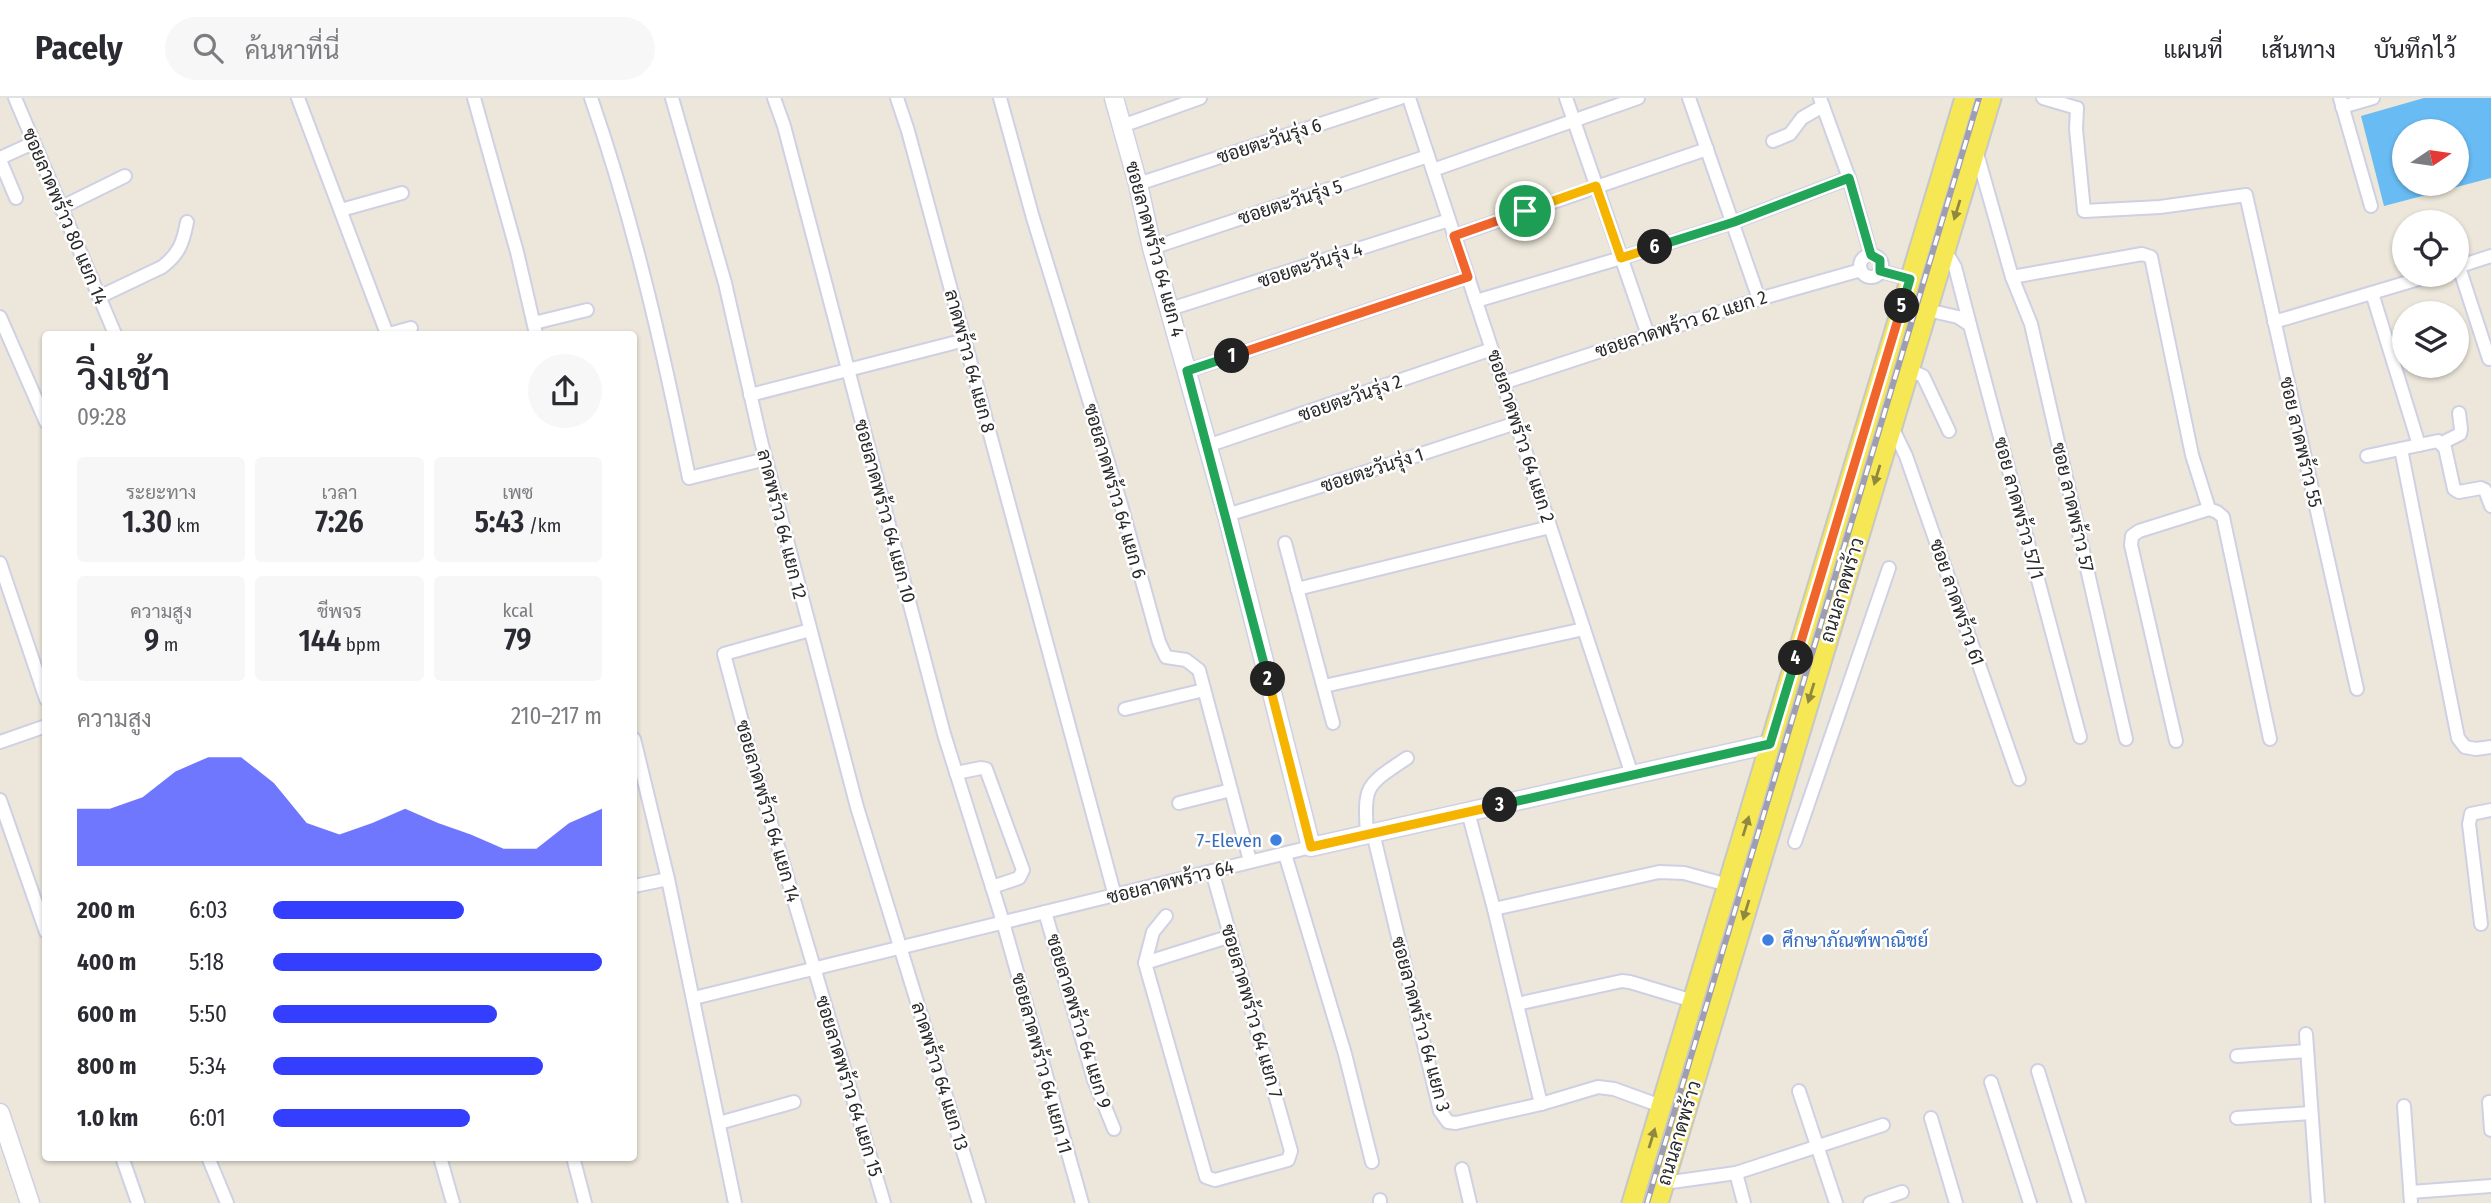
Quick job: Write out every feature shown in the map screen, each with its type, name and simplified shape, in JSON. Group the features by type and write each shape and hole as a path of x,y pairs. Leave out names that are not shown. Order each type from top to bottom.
{"main road":[{"name":"ถนนลาดพร้าว","path":"1632,1203 1965,98"},
{"name":"ถนนลาดพร้าว","path":"1658,1203 1991,98"},
{"path":"1770,744 1794,749"}],"street":[{"name":"ซอยลาดพร้าว 80 แยก 14","path":"15,98 113,331"},
{"path":"298,98 387,331"},
{"path":"474,98 517,252 535,329 587,310"},
{"path":"591,98 615,167 664,356 689,478 766,459"},
{"name":"ลาดพร้าว 64 แยก 12","path":"672,98 725,283 766,459 857,807 900,948"},
{"name":"ซอยลาดพร้าว 64 แยก 10","path":"774,98 784,125 944,734 1003,922"},
{"name":"ลาดพร้าว 64 แยก 8","path":"897,98 1115,896"},
{"name":"ซอยลาดพร้าว 64 แยก 6","path":"1000,98 1159,642 1166,657 1186,660 1199,670 1250,861"},
{"name":"ซอยลาดพร้าว 64 แยก 4","path":"1114,98 1138,184 1152,248 1227,515 1311,847"},
{"path":"1122,126 1200,98"},
{"path":"1566,98 1647,334"},
{"path":"1433,170 1638,98"},
{"path":"1689,98 1759,299"},
{"name":"ซอย ลาดพร้าว 55","path":"2043,98 2077,108 2076,129 2084,211 2160,207 2246,195 2357,689"},
{"path":"2371,206 2341,102 2373,98"},
{"name":"ซอยลาดพร้าว 64 แยก 2","path":"1410,99 1632,775"},
{"name":"ซอยตะวันรุ่ง 6","path":"1138,184 1410,99"},
{"path":"1773,141 1790,134 1802,118 1822,102 1849,178 1871,255 1880,260 1880,271 1869,277 1861,270 1862,260 1871,255"},
{"path":"16,198 0,159 33,143"},
{"path":"1454,236 1707,149"},
{"name":"ซอย ลาดพร้าว 57","path":"1976,150 2012,277 2031,324 2126,739"},
{"name":"ซอยตะวันรุ่ง 5","path":"1152,248 1428,156"},
{"path":"60,208 125,176"},
{"path":"1476,301 1734,222 1849,178"},
{"path":"341,210 402,193"},
{"name":"ซอยตะวันรุ่ง 4","path":"1170,309 1449,220"},
{"path":"99,297 171,261 183,243 187,222"},
{"name":"ซอย ลาดพร้าว 57/1","path":"1945,250 1953,263 2080,737"},
{"path":"2012,277 2142,254 2151,257 2192,455 2209,509"},
{"path":"2469,263 2491,256"},
{"name":"ซอยลาดพร้าว 62 แยก 2","path":"1503,383 1647,334 1861,270"},
{"path":"1880,271 1910,279"},
{"path":"1187,371 1468,277"},
{"path":"2274,322 2392,287"},
{"path":"2465,287 2488,359"},
{"path":"2372,293 2419,445"},
{"path":"1927,310 1958,317 1970,325"},
{"path":"0,317 42,413"},
{"path":"400,331 411,328"},
{"path":"750,395 965,340"},
{"name":"ซอยตะวันรุ่ง 2","path":"1208,446 1492,349"},
{"path":"1909,370 1923,376 1949,431"},
{"path":"2367,456 2434,442 2442,443 2460,434 2459,413"},
{"name":"ซอยตะวันรุ่ง 1","path":"1227,515 1516,422"},
{"name":"ซอย ลาดพร้าว 61","path":"1892,427 1906,456 2019,779"},
{"path":"2442,443 2454,489 2459,492 2481,488 2485,490 2491,506"},
{"path":"2402,449 2458,738 2465,747 2491,747"},
{"path":"2176,741 2131,545 2132,536 2139,531 2209,509 2223,517 2270,739"},
{"path":"1297,589 1550,527"},
{"path":"1286,542 1333,723"},
{"path":"0,563 42,687"},
{"path":"1795,842 1889,568"},
{"path":"1324,686 1584,629"},
{"name":"ซอยลาดพร้าว 64 แยก 14","path":"810,630 723,653 751,760 813,969"},
{"path":"1125,709 1204,690"},
{"path":"0,741 42,727"},
{"name":"ซอยลาดพร้าว 64","path":"694,998 1250,861 1770,744"},
{"name":"ซอยลาดพร้าว 64 แยก 3","path":"1407,758 1371,785 1365,798 1370,834 1440,1111 1448,1122 1456,1123 1541,1104 1598,1087 1614,1089 1661,1106"},
{"path":"956,773 986,769 1023,870 1019,878 992,887"},
{"path":"638,774 668,879 735,1203"},
{"path":"1178,803 1231,790"},
{"path":"0,800 42,921"},
{"path":"2481,924 2469,824 2471,814 2491,810"},
{"path":"1468,812 1541,1104"},
{"path":"1285,854 1345,1054 1372,1162"},
{"name":"ซอยลาดพร้าว 64 แยก 7","path":"1145,962 1206,1177 1214,1180 1288,1160 1291,1151 1212,871"},
{"path":"1494,909 1659,872 1684,873 1728,885"},
{"path":"637,885 668,879"},
{"name":"ซอยลาดพร้าว 64 แยก 9","path":"1045,912 1094,1080 1114,1129"},
{"path":"1145,962 1153,932 1166,916"},
{"name":"ซอยลาดพร้าว 64 แยก 11","path":"1003,922 1082,1203"},
{"path":"1145,962 1231,936"},
{"name":"ลาดพร้าว 64 แยก 13","path":"900,948 979,1203"},
{"name":"ซอยลาดพร้าว 64 แยก 15","path":"813,969 884,1203"},
{"path":"1517,1004 1622,981 1693,1001"},
{"path":"2306,1034 2318,1203"},
{"path":"2237,1056 2307,1051"},
{"path":"2038,1072 2079,1203"},
{"path":"1991,1082 2030,1203"},
{"path":"1799,1091 1836,1203"},
{"path":"719,1123 794,1102"},
{"path":"2489,1102 2491,1130"},
{"path":"2404,1106 2411,1198 2491,1186"},
{"path":"0,1113 30,1203"},
{"path":"2236,1118 2311,1113"},
{"path":"1931,1118 1956,1203"},
{"path":"1664,1183 1735,1173 1883,1125"},
{"path":"123,1161 138,1203"},
{"path":"210,1161 227,1203"},
{"path":"441,1161 453,1203"},
{"path":"574,1161 585,1203"},
{"path":"1462,1169 1470,1203"},
{"path":"1735,1173 1744,1203"},
{"path":"1870,1203 1902,1192"}],"water":[{"path":"2424,98 2491,98 2491,178 2469,184 2469,119 2392,119 2392,196 2422,196 2384,206 2361,116"}],"railway":[{"path":"1647,1203 1979,98"}],"place":[{"name":"7-Eleven","path":"1276,840"},
{"name":"ศึกษาภัณฑ์พาณิชย์","path":"1768,940"}],"route":[{"path":"1849,178 1871,255 1880,260 1880,271 1910,279 1770,744 1311,847 1227,515 1187,371 1468,277 1454,236 1525,211 1596,186 1621,258 1734,222 1849,178"}]}
